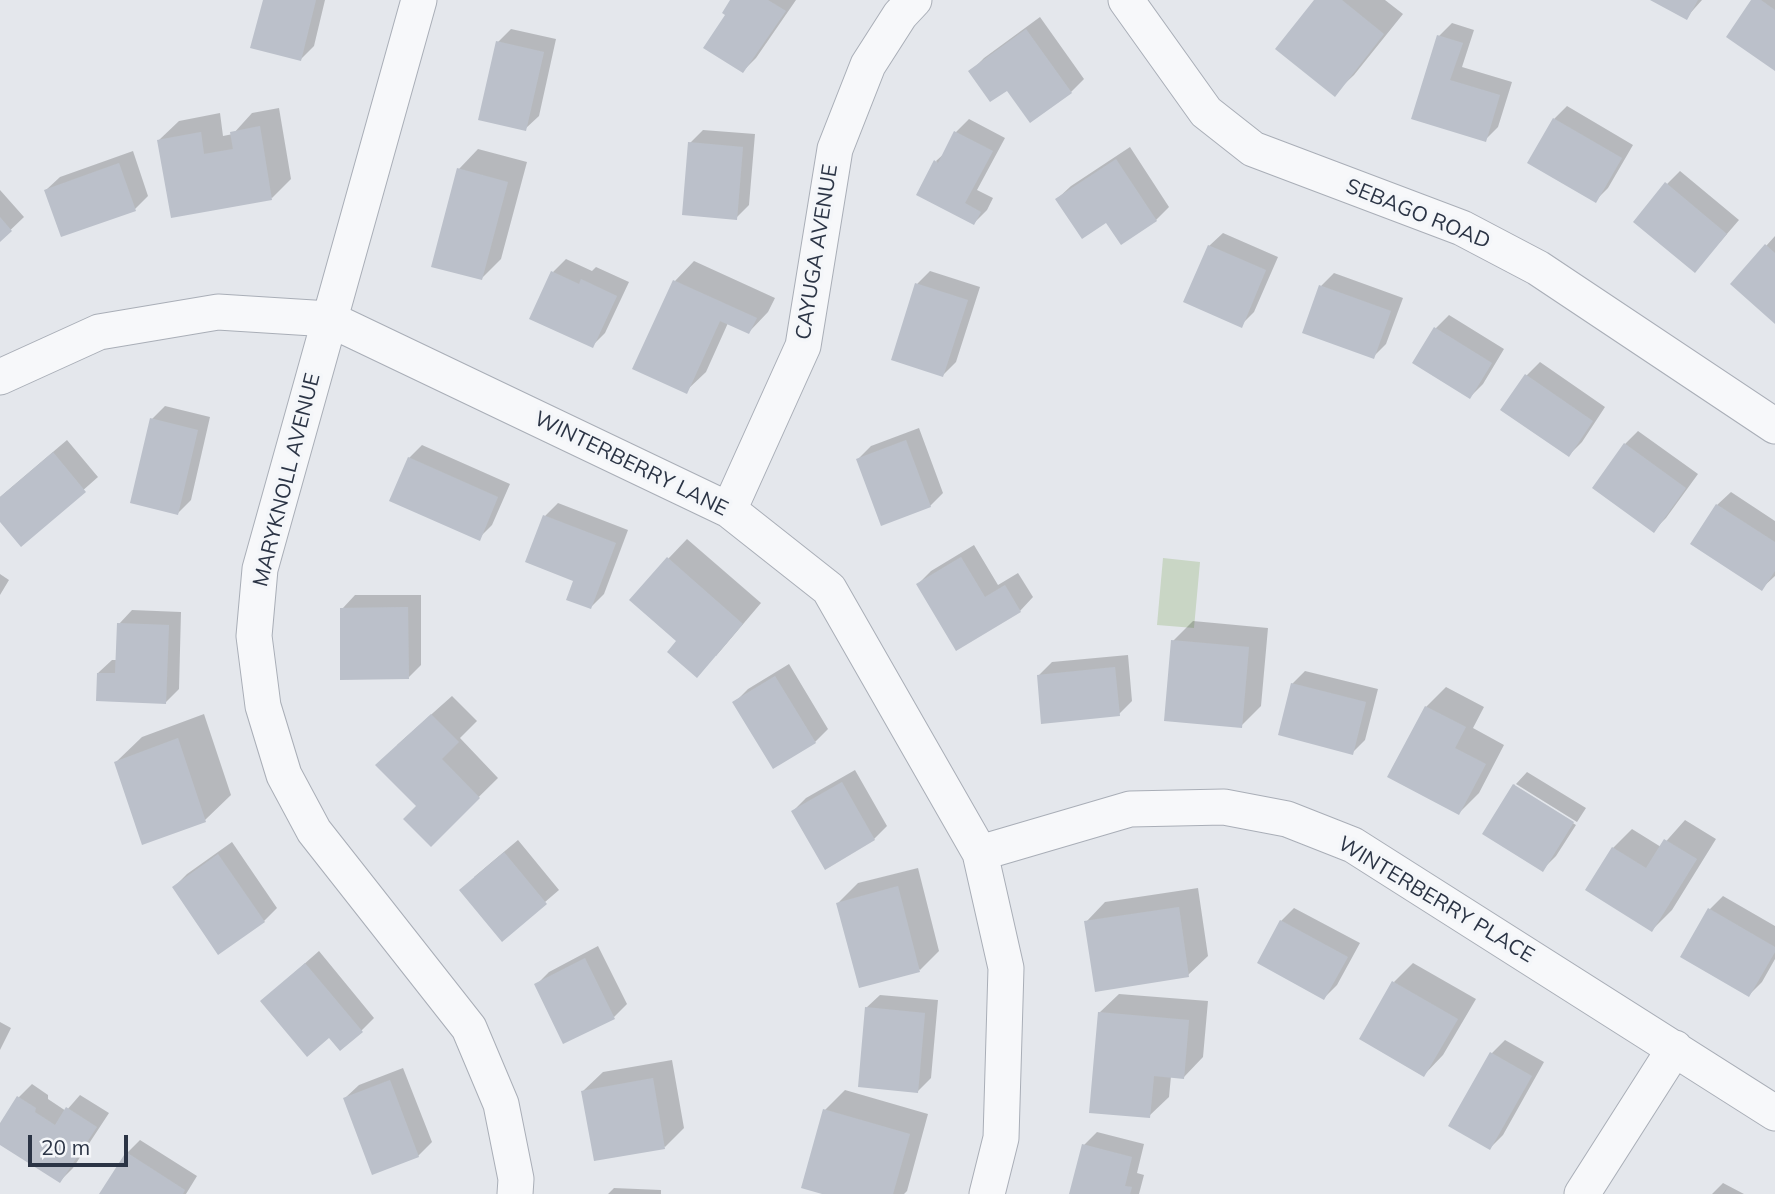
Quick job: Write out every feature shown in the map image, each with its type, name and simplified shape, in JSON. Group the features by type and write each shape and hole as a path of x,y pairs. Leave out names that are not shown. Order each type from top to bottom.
{"street":[{"name":"MARYKNOLL AVENUE","path":"419,0 260,569 254,636 263,706 284,775 314,831 469,1028 501,1104 516,1179 515,1194"},
{"name":"CAYUGA AVENUE","path":"729,510 803,346 835,149 868,65 900,15 914,0"},
{"name":"SEBAGO ROAD","path":"1126,0 1206,112 1253,149 1462,228 1527,262 1775,426"},
{"name":"WINTERBERRY LANE","path":"0,377 99,332 218,312 329,319 729,510 829,589 980,853 1006,968 1001,1138 987,1194"},
{"name":"WINTERBERRY PLACE","path":"980,853 1130,809 1224,807 1287,819 1353,845 1775,1113"},
{"path":"1582,1194 1675,1048"}],"green space":[{"path":"1163,558 1200,562 1194,628 1157,625"}],"building":[{"path":"263,0 316,0 301,61 250,48"},
{"path":"730,0 768,0 786,11 743,73 703,48 725,15 722,13"},
{"path":"1314,0 1342,0 1384,34 1335,97 1275,49"},
{"path":"1650,0 1698,0 1687,20"},
{"path":"1751,0 1761,0 1775,10 1775,71 1726,37"},
{"path":"1026,29 1072,93 1030,123 1007,91 990,102 968,71"},
{"path":"1437,35 1463,43 1450,80 1500,95 1486,142 1411,119"},
{"path":"496,41 544,52 526,131 478,120"},
{"path":"1553,118 1622,158 1596,203 1527,163"},
{"path":"260,126 272,200 171,218 157,140 201,132 204,154 233,149 230,132"},
{"path":"954,131 993,151 965,203 981,212 974,225 916,195 934,160 938,163"},
{"path":"688,142 743,147 737,220 682,215"},
{"path":"1116,159 1157,221 1121,245 1106,223 1082,239 1055,199"},
{"path":"119,163 136,211 61,237 44,190"},
{"path":"457,168 508,182 482,280 431,267"},
{"path":"1665,182 1727,234 1695,273 1633,222"},
{"path":"0,217 12,231 0,242"},
{"path":"1765,244 1775,253 1775,324 1730,284"},
{"path":"1208,245 1266,270 1242,328 1183,302"},
{"path":"551,271 579,284 581,279 617,296 593,348 529,319"},
{"path":"673,280 757,318 749,334 720,321 687,394 632,369"},
{"path":"915,283 968,300 943,377 891,360"},
{"path":"1319,285 1391,311 1374,359 1302,333"},
{"path":"1434,327 1492,363 1470,399 1412,363"},
{"path":"1525,374 1593,421 1569,457 1500,410"},
{"path":"150,418 198,430 178,515 130,503"},
{"path":"906,440 931,507 881,526 856,459"},
{"path":"1624,443 1686,488 1654,533 1592,488"},
{"path":"53,452 86,492 21,547 0,522 0,497"},
{"path":"408,457 498,497 480,541 389,501"},
{"path":"1716,504 1775,542 1775,571 1762,591 1690,544"},
{"path":"543,515 616,543 591,609 566,600 573,581 525,562"},
{"path":"667,557 743,624 697,678 667,652 676,641 629,600"},
{"path":"961,557 985,597 1005,585 1021,612 956,651 916,584"},
{"path":"408,607 409,679 340,680 340,608"},
{"path":"117,623 169,625 166,704 96,701 97,673 115,673"},
{"path":"1171,640 1249,647 1242,728 1164,721"},
{"path":"1115,667 1120,716 1041,724 1037,675"},
{"path":"775,676 816,743 773,769 732,702"},
{"path":"1291,683 1366,702 1353,755 1278,735"},
{"path":"1425,706 1466,727 1455,748 1486,764 1459,815 1387,777"},
{"path":"431,714 459,742 442,759 480,798 431,847 403,819 416,806 375,765"},
{"path":"178,738 206,822 142,845 114,762"},
{"path":"842,782 875,840 825,870 791,811"},
{"path":"1513,784 1574,822 1543,872 1482,834"},
{"path":"1664,839 1697,859 1652,932 1585,890 1612,847 1646,868"},
{"path":"504,852 547,904 502,942 459,890"},
{"path":"218,854 265,922 218,955 172,887"},
{"path":"898,886 920,972 859,988 836,903"},
{"path":"1179,907 1189,977 1095,992 1084,921"},
{"path":"1708,908 1775,947 1775,952 1749,997 1680,957"},
{"path":"1280,920 1348,957 1324,1000 1257,963"},
{"path":"585,958 615,1019 563,1044 534,984"},
{"path":"305,963 363,1032 340,1051 329,1038 307,1057 260,1001"},
{"path":"1392,981 1458,1019 1424,1077 1359,1039"},
{"path":"865,1007 925,1013 918,1093 858,1087"},
{"path":"1098,1012 1189,1020 1184,1079 1154,1076 1150,1118 1089,1113"},
{"path":"1490,1052 1532,1076 1490,1150 1448,1126"},
{"path":"653,1078 665,1149 594,1161 581,1091"},
{"path":"390,1080 419,1157 372,1175 343,1098"},
{"path":"17,1096 55,1125 66,1107 97,1127 60,1183 0,1145 0,1123"},
{"path":"823,1109 910,1134 893,1194 822,1194 801,1188"},
{"path":"1082,1144 1132,1157 1125,1186 1132,1187 1130,1194 1069,1194"},
{"path":"126,1152 185,1190 183,1194 99,1194"}]}
